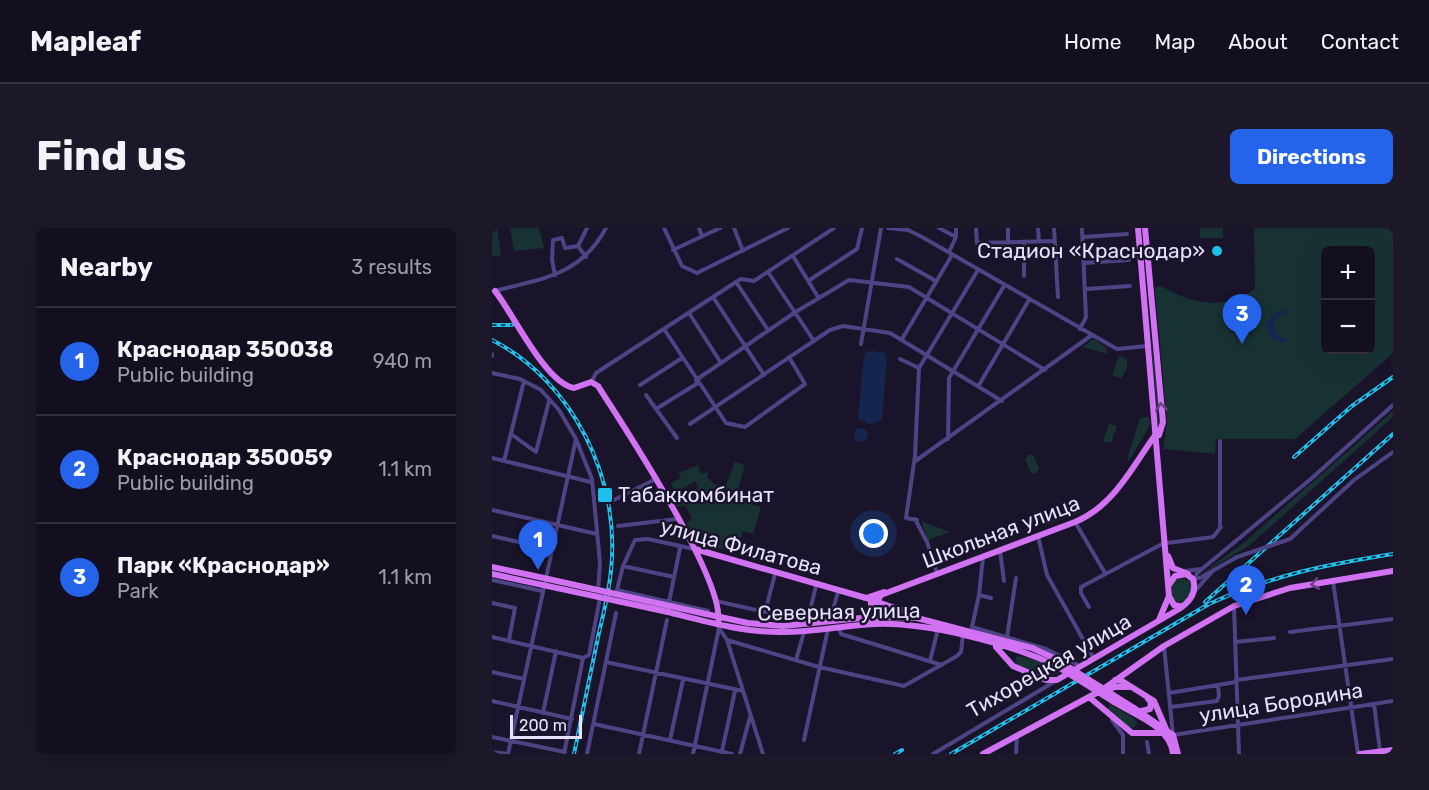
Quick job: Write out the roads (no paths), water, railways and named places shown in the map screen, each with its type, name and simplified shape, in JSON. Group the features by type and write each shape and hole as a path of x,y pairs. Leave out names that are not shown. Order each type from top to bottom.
{"main road":[{"path":"1138,228 1163,422 1157,431 1166,543 1170,563 1177,570 1192,577"},
{"path":"1143,254 1146,228"},
{"path":"496,293 532,351 564,386 575,390 592,383 598,386 608,400 698,552 714,600 718,622"},
{"path":"1147,302 1147,346 1157,431 1169,596 1174,605 1182,607 1194,591 1192,577"},
{"path":"592,383 598,387 698,552 709,614"},
{"name":"Школьная улица","path":"873,601 937,573 1075,522 1104,506 1157,431"},
{"name":"Школьная улица","path":"873,601 878,594 983,557 1084,516 1099,507 1157,431"},
{"path":"1149,443 1154,442 1158,447"},
{"path":"698,552 873,601 874,620"},
{"name":"улица Филатова","path":"698,552 873,601 938,625"},
{"name":"Северная улица","path":"492,567 709,614 718,622 805,628 874,620 938,625 1056,658 1172,738"},
{"path":"983,754 1077,706 1164,646 1234,606 1281,590 1393,571"},
{"name":"Северная улица","path":"492,574 709,614"},
{"path":"1169,585 1177,575 1192,577"},
{"name":"Тихорецкая улица","path":"1048,683 1157,621 1169,596"},
{"name":"Тихорецкая улица","path":"1048,683 1182,607"},
{"name":"Северная улица","path":"829,626 838,628 874,620"},
{"name":"Северная улица","path":"938,625 963,636 1030,651"},
{"path":"990,643 1017,668 1048,683"},
{"path":"1030,651 1016,655 1013,663 1048,683"},
{"path":"1130,670 1125,677 1132,689"},
{"name":"Северная улица","path":"1115,680 1154,701 1165,731"},
{"path":"987,754 1090,698 1115,687 1132,689 1149,699 1151,706 1148,711 1137,713 1140,726 1132,733"},
{"path":"1090,698 1132,733 1165,731"},
{"path":"1077,706 1089,704 1107,713"},
{"path":"1172,738 1173,754"},
{"path":"1172,738 1178,754"},
{"path":"1359,754 1393,750"}],"street":[{"path":"578,246 587,228"},
{"path":"496,293 555,275 586,257 606,228"},
{"path":"664,228 682,266 693,272 705,271 788,228"},
{"path":"699,228 702,236"},
{"path":"673,250 720,228"},
{"path":"734,228 743,251"},
{"path":"592,383 596,373 736,282 741,279 753,281 834,228"},
{"path":"808,281 857,249 861,228"},
{"path":"861,344 880,228"},
{"path":"888,228 908,230 1119,350 1147,346"},
{"path":"939,228 956,237"},
{"path":"902,339 950,254 956,237 956,228"},
{"path":"976,228 977,243 1055,241"},
{"path":"1008,228 1008,243"},
{"path":"1038,228 1039,242"},
{"path":"1054,228 1058,297"},
{"path":"1080,329 1086,317 1082,228"},
{"path":"1083,237 1127,234"},
{"path":"555,275 552,260 553,240 562,238 565,248 578,246"},
{"path":"1024,242 1024,276"},
{"path":"578,246 586,257"},
{"path":"793,256 818,297"},
{"path":"897,258 936,281"},
{"path":"1084,263 1129,260"},
{"path":"937,573 917,520 907,517 914,462 919,368 978,270"},
{"path":"768,272 814,341"},
{"path":"656,409 744,346 843,281 909,287 1045,369"},
{"path":"736,282 768,330"},
{"path":"948,439 949,378 1004,286"},
{"path":"1086,289 1130,286"},
{"path":"713,297 764,375"},
{"path":"979,385 1029,300"},
{"path":"689,313 721,363"},
{"path":"690,424 836,327 890,333 1002,400"},
{"path":"664,329 714,407 726,423 730,424 745,427 806,384 789,357"},
{"path":"914,462 1092,335"},
{"path":"640,385 682,358"},
{"path":"900,359 919,368"},
{"path":"492,374 532,384 559,410 576,438 589,466 600,563 597,586 601,602 589,655 583,658 492,637"},
{"path":"504,461 524,381"},
{"path":"646,395 677,438"},
{"path":"511,434 536,452 549,401"},
{"path":"1192,577 1393,405"},
{"path":"492,752 508,754 576,438"},
{"path":"1220,441 1221,528"},
{"path":"1192,577 1238,557 1290,539 1354,480 1393,452"},
{"path":"492,459 591,482"},
{"path":"612,501 654,480"},
{"path":"492,510 597,534"},
{"path":"618,526 677,519"},
{"path":"1089,607 1079,590 1105,573 1166,543 1213,537 1221,528 1222,520"},
{"path":"1075,522 1105,573"},
{"path":"1037,535 1047,575 1093,657"},
{"path":"492,536 523,543"},
{"name":"улица Филатова","path":"622,566 635,540 648,539 698,552"},
{"path":"669,602 680,548"},
{"path":"1000,550 1004,580"},
{"path":"983,557 980,595 972,627 1046,649 1078,665"},
{"path":"675,578 622,566 617,590 709,614"},
{"path":"1194,591 1216,568"},
{"path":"1177,570 1203,569"},
{"path":"1192,577 1203,569"},
{"path":"765,612 775,574"},
{"path":"1007,637 1016,578"},
{"path":"492,580 542,591"},
{"path":"1333,581 1359,754"},
{"path":"796,660 816,586"},
{"path":"804,740 838,592"},
{"path":"980,595 991,598"},
{"path":"714,600 783,616"},
{"path":"492,603 515,608 509,640"},
{"path":"1234,606 1239,754"},
{"path":"587,754 616,613"},
{"path":"1290,632 1393,619"},
{"path":"639,754 667,620"},
{"path":"718,622 727,640 763,754"},
{"path":"693,754 718,622"},
{"path":"930,661 938,625"},
{"path":"838,628 841,634 942,665"},
{"path":"727,640 819,667 904,686 961,652 963,636"},
{"path":"1235,642 1274,638"},
{"path":"1164,646 1170,693 1172,738"},
{"path":"543,713 556,651"},
{"path":"492,737 565,753 583,658"},
{"path":"1170,693 1393,658"},
{"path":"606,662 707,686 742,691"},
{"path":"492,672 524,678"},
{"path":"670,740 683,680"},
{"name":"Тихорецкая улица","path":"933,754 1048,683"},
{"path":"1171,707 1217,701 1218,686"},
{"path":"722,752 735,691"},
{"path":"492,701 572,719"},
{"name":"улица Бородина","path":"1172,738 1238,724 1393,701"},
{"path":"1374,704 1380,752"},
{"path":"1107,713 1122,731 1123,754"},
{"path":"740,754 750,716"},
{"path":"594,724 732,754"},
{"path":"1123,742 1132,733"},
{"path":"1016,754 1017,737"},
{"path":"1147,742 1149,754"}],"water":[{"path":"1285,310 1289,312 1279,315 1274,322 1276,334 1289,340 1280,342 1270,336 1266,325 1272,314"},
{"path":"884,352 887,355 882,420 870,424 858,419 863,361 865,353"},
{"path":"858,428 864,428 868,435 864,442 858,442 854,438 854,432"}],"railway":[{"path":"492,325 512,325"},
{"path":"492,340 521,358 546,381 568,407 586,437 599,468 608,502 612,536 610,579 574,754"},
{"path":"1294,457 1352,406 1393,377"},
{"path":"1205,602 1393,434"},
{"path":"951,754 1209,604 1299,572 1393,554"},
{"path":"895,754 902,750"}],"place":[{"name":"Стадион «Краснодар»","path":"1217,251"},
{"name":"Парк «Краснодар»","path":"1242,344"},
{"name":"Табаккомбинат","path":"605,495"},
{"name":"Краснодар 350038","path":"538,570"},
{"name":"Краснодар 350059","path":"1246,615"}]}
